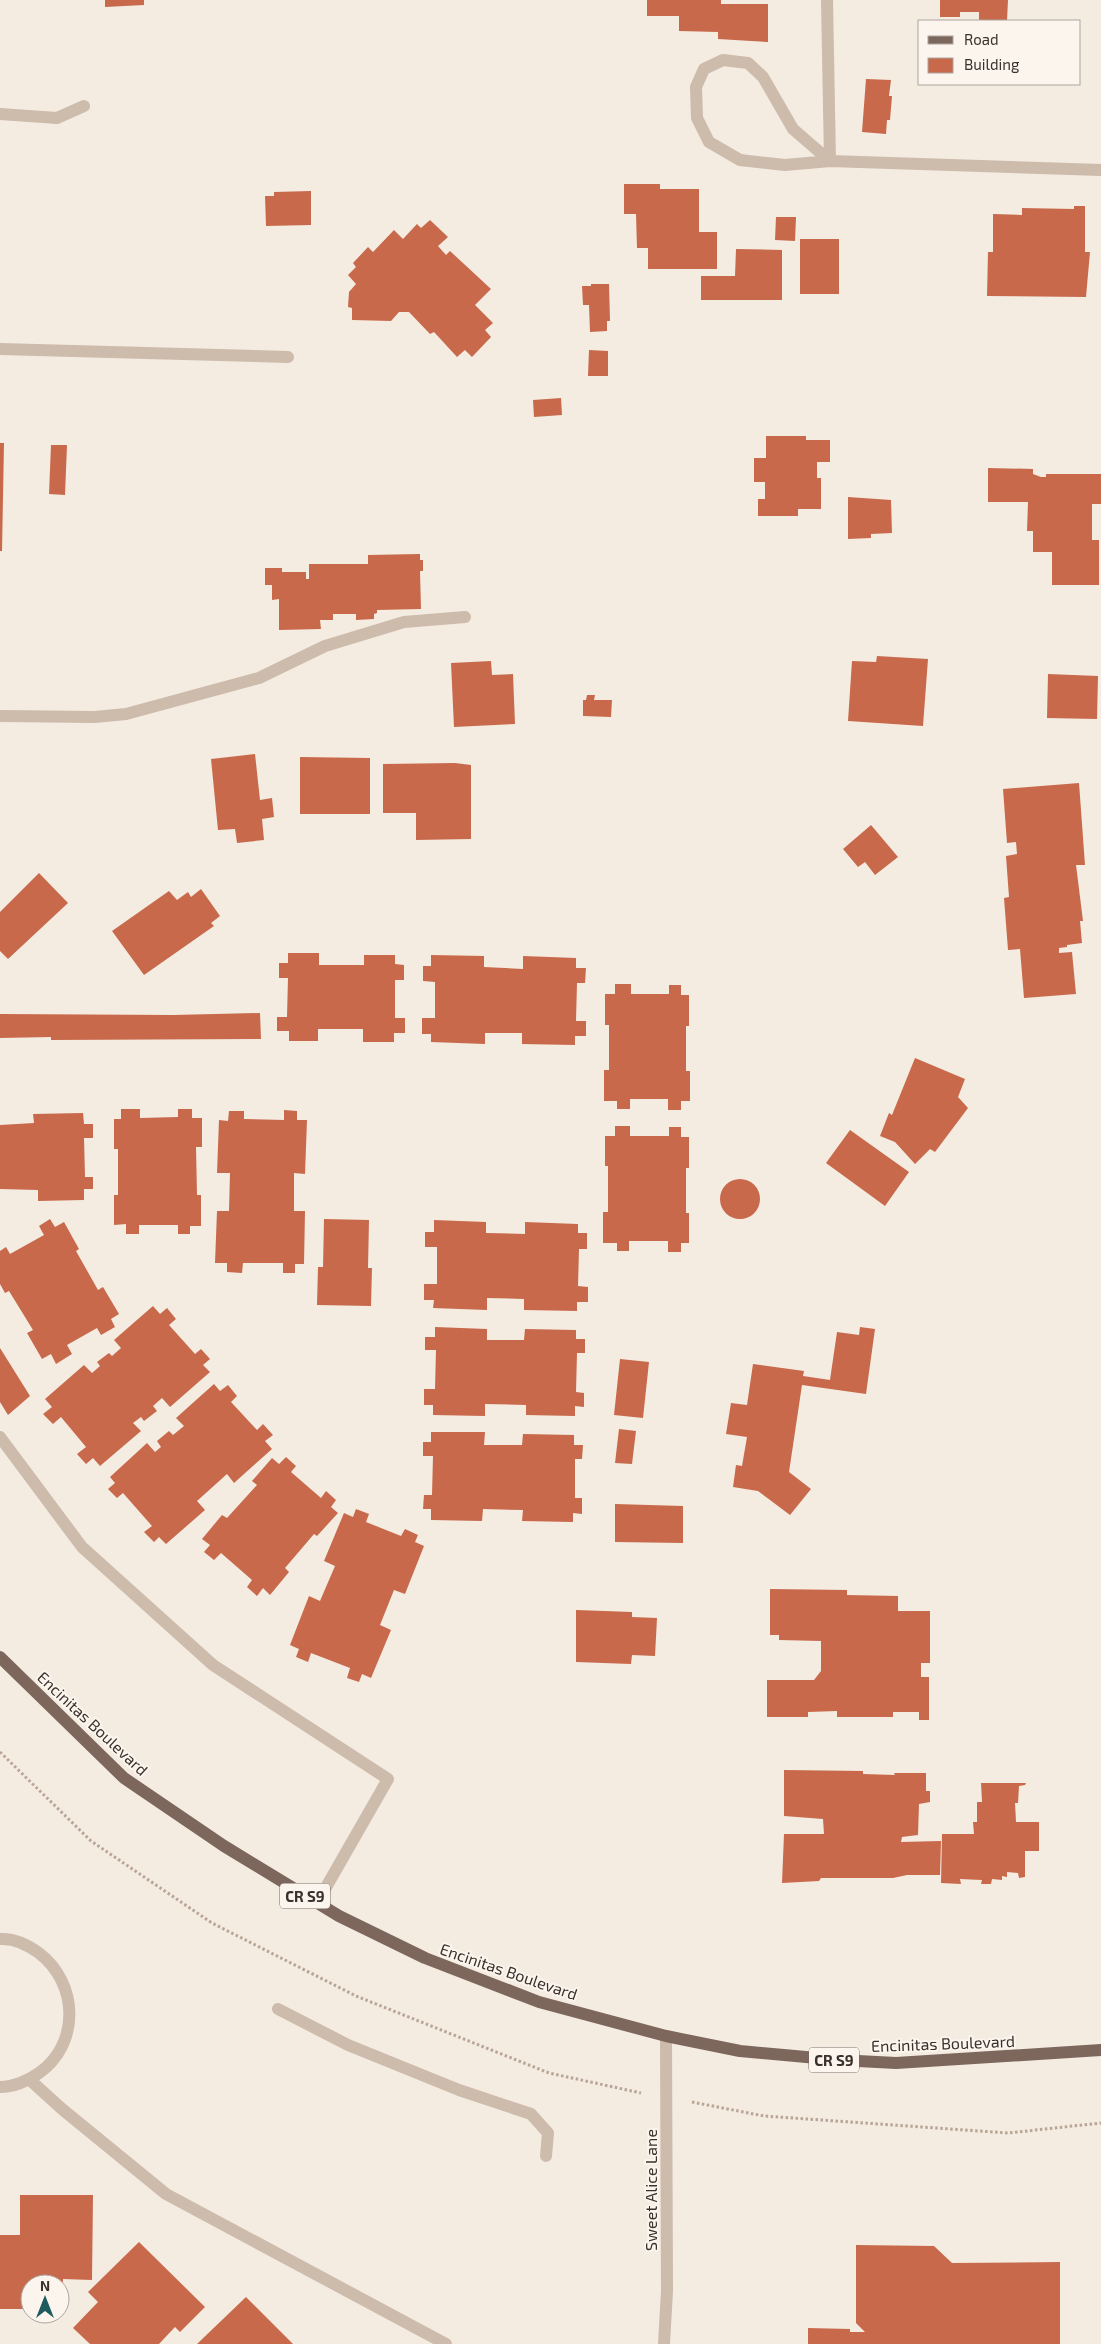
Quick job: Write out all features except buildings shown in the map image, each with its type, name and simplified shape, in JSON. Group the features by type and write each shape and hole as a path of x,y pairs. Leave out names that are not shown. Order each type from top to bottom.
{"main road":[{"name":"Encinitas Boulevard","path":"0,1657 124,1778 224,1846 339,1916 425,1958 539,2002 666,2036 740,2051 896,2063 1101,2050"}],"street":[{"path":"827,0 830,161"},
{"path":"830,161 793,129 763,77 748,63 723,60 704,69 696,86 697,118 709,142 740,160 785,164 830,161 1101,170"},
{"path":"0,114 58,118 84,106"},
{"path":"0,349 288,357"},
{"path":"0,716 95,717 126,714 259,678 325,646 404,622 465,617"},
{"path":"0,1437 82,1547 213,1665 388,1779 317,1903"},
{"path":"0,1939 30,1946 50,1961 63,1980 70,2002 70,2026 62,2048 49,2066 30,2080 0,2087"},
{"path":"278,2009 348,2046 459,2090 531,2114 548,2133 546,2156"},
{"name":"Sweet Alice Lane","path":"664,2344 667,2291 666,2036"},
{"path":"30,2080 62,2109 166,2194 446,2344"}]}
